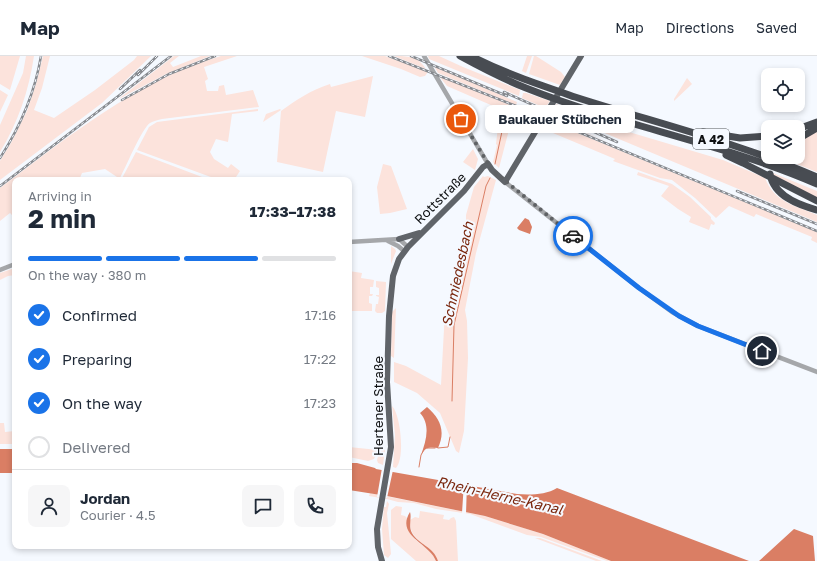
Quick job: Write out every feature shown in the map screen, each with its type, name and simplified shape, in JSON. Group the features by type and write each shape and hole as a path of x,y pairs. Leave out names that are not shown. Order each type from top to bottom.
{"highway":[{"name":"A 42","path":"460,56 525,87 592,112 727,151 761,159"},
{"name":"A 42","path":"471,56 527,80 560,92 654,121 761,158"},
{"path":"654,121 704,133 727,136 761,136"},
{"path":"805,126 817,122"},
{"path":"805,135 817,128"},
{"path":"677,137 689,143 725,155 774,178 817,201"},
{"path":"771,164 772,183 775,188 787,198 817,210"},
{"name":"A 42","path":"777,164 817,184"},
{"name":"A 42","path":"780,164 817,177"}],"main road":[{"path":"488,164 492,170 505,182 581,56"},
{"name":"Rottstraße","path":"406,249 464,191 483,167 488,164"},
{"path":"399,239 421,233"},
{"name":"Hertener Straße","path":"382,561 378,547 377,529 389,466 392,439 387,388 391,287 396,268 406,249"}],"street":[{"path":"424,56 488,164"},
{"path":"505,182 639,288 679,316 698,326 817,372"},
{"path":"352,242 399,239 406,249"},
{"path":"386,241 406,249"},
{"path":"0,270 12,265"}],"shaded area":[{"path":"0,56 20,56 10,90 0,84"},
{"path":"26,56 34,56 26,94 12,130 0,152 0,125 23,73"},
{"path":"43,56 50,56 42,88 34,110 54,118 95,90 134,60 137,56 151,56 102,103 0,180 0,161 27,111"},
{"path":"174,56 179,56 170,63 173,67 201,56 210,56 166,74 117,100"},
{"path":"221,56 237,56 204,67 208,79 205,81 207,91 218,91 219,86 224,85 226,95 253,90 259,107 162,119 151,122 143,132 120,177 117,177 105,169 82,173 80,177 14,177 104,112 132,95 190,66"},
{"path":"362,56 385,56 428,72 425,76 420,77"},
{"path":"394,56 404,56 416,59 420,61 426,69"},
{"path":"428,56 439,56 520,90 519,96 429,59"},
{"path":"527,56 532,56 526,73 522,71"},
{"path":"534,56 561,72 565,77 560,85 529,74"},
{"path":"434,66 517,102 516,105 438,73"},
{"path":"373,76 365,117 336,111 323,172 277,162 281,111 292,103 323,86 330,84 331,87"},
{"path":"439,76 515,107 499,168 493,162 497,145 500,109 447,86"},
{"path":"687,78 692,84 674,101 674,99"},
{"path":"0,90 8,95 0,112"},
{"path":"523,93 550,101 545,108 522,98"},
{"path":"556,104 629,132 723,160 765,178 774,193 786,202 817,215 817,222 552,111"},
{"path":"258,109 258,111 232,114 228,142 216,139 210,152 214,159 228,168 231,164 240,171 236,177 211,177 137,150 149,127 157,122"},
{"path":"280,109 281,110 263,122 266,114"},
{"path":"520,109 540,117 536,121 522,119"},
{"path":"548,116 610,143 547,117"},
{"path":"546,120 817,232 817,243 811,240 812,237 756,214 754,217 729,206 716,218 695,198 672,180 660,178 613,161 615,159 541,128"},
{"path":"817,130 817,172 797,164 805,164 805,136"},
{"path":"473,149 478,159 475,170 463,162"},
{"path":"136,152 202,177 123,177"},
{"path":"383,164 391,166 407,209 380,214 377,187"},
{"path":"638,172 672,184 690,197 711,217 715,223 714,225 711,224 709,230 689,222 691,217 661,196 669,186 637,175"},
{"path":"773,173 817,191 817,198 773,175"},
{"path":"483,176 488,176 496,180 476,253 465,310 467,321 468,358 464,431 459,453 456,451 440,413 417,393 394,382 394,362 406,366 441,385 445,310 448,308 466,233 466,215 474,187"},
{"path":"12,179 12,215 10,213 0,221 0,188"},
{"path":"391,246 396,251 391,264"},
{"path":"12,269 12,275 0,280 0,273"},
{"path":"352,271 362,273 361,278 374,280 373,287 370,287 370,294 373,294 372,296 369,296 369,303 372,304 372,311 352,311"},
{"path":"376,281 386,282 385,311 382,313 377,313 375,311 379,297 376,296 379,295 379,288 376,287"},
{"path":"396,308 394,358 391,356 392,312"},
{"path":"392,406 398,418 401,437 399,463 396,468 393,467 395,435"},
{"path":"0,423 4,423 5,432 12,431 12,444 0,444"},
{"path":"382,443 385,450 383,465 378,463 377,460"},
{"path":"352,447 378,450 374,459 368,461 352,458"},
{"path":"370,493 485,516 543,534 611,561 607,561 541,537 527,535 470,514 369,496"},
{"path":"387,501 389,504 387,513 391,554 388,558 384,555 382,529 384,507 386,507"},
{"path":"396,506 402,507 401,515 408,519 408,527 414,538 433,555 436,561 416,561 391,539 391,510"},
{"path":"420,511 444,515 443,519 449,520 454,517 456,521 458,561 438,561 435,555 416,538 410,527 410,520 415,517 419,518"},
{"path":"535,538 540,538 602,561 596,561"}],"water":[{"path":"525,218 529,220 532,227 530,234 517,228"},
{"path":"427,407 432,411 438,420 441,436 438,448 428,448 424,450 421,455 426,439 426,423 420,413"},
{"path":"0,449 12,449 12,473 0,473"},
{"name":"Rhein-Herne-Kanal","path":"352,463 357,463 376,469 517,494 543,493 557,488 749,561 611,561 543,534 485,516 352,490"},
{"path":"410,512 410,528 412,533 433,552 438,561 436,561 433,555 410,533 407,527 407,520"},
{"path":"794,529 813,536 815,561 759,561"}],"pier":[{"path":"382,468 393,470 387,498 377,497"},
{"path":"464,482 467,483 466,514 462,513"}],"waterway":[{"name":"Schmiedesbach","path":"495,164 504,122 504,114"},
{"name":"Schmiedesbach","path":"452,401 454,325 486,186 490,178"},
{"name":"Schmiedesbach","path":"438,448 448,447 450,437"},
{"name":"Schmiedesbach","path":"427,448 435,448"},
{"name":"Schmiedesbach","path":"419,467 421,455 424,450"}],"railway":[{"path":"0,158 26,109 35,83 41,56"},
{"path":"138,75 157,56"},
{"path":"0,186 171,56"},
{"path":"122,100 169,74 215,56"},
{"path":"389,56 516,106 817,231"},
{"path":"411,56 507,96"},
{"path":"120,89 140,70"},
{"path":"504,92 617,142"},
{"path":"737,191 817,224"}],"way so far":[{"path":"461,119 492,170 573,236"}],"place":[{"name":"Baukauer Stübchen","path":"461,119"}],"route":[{"path":"573,236 672,312 698,326 762,351"}]}
